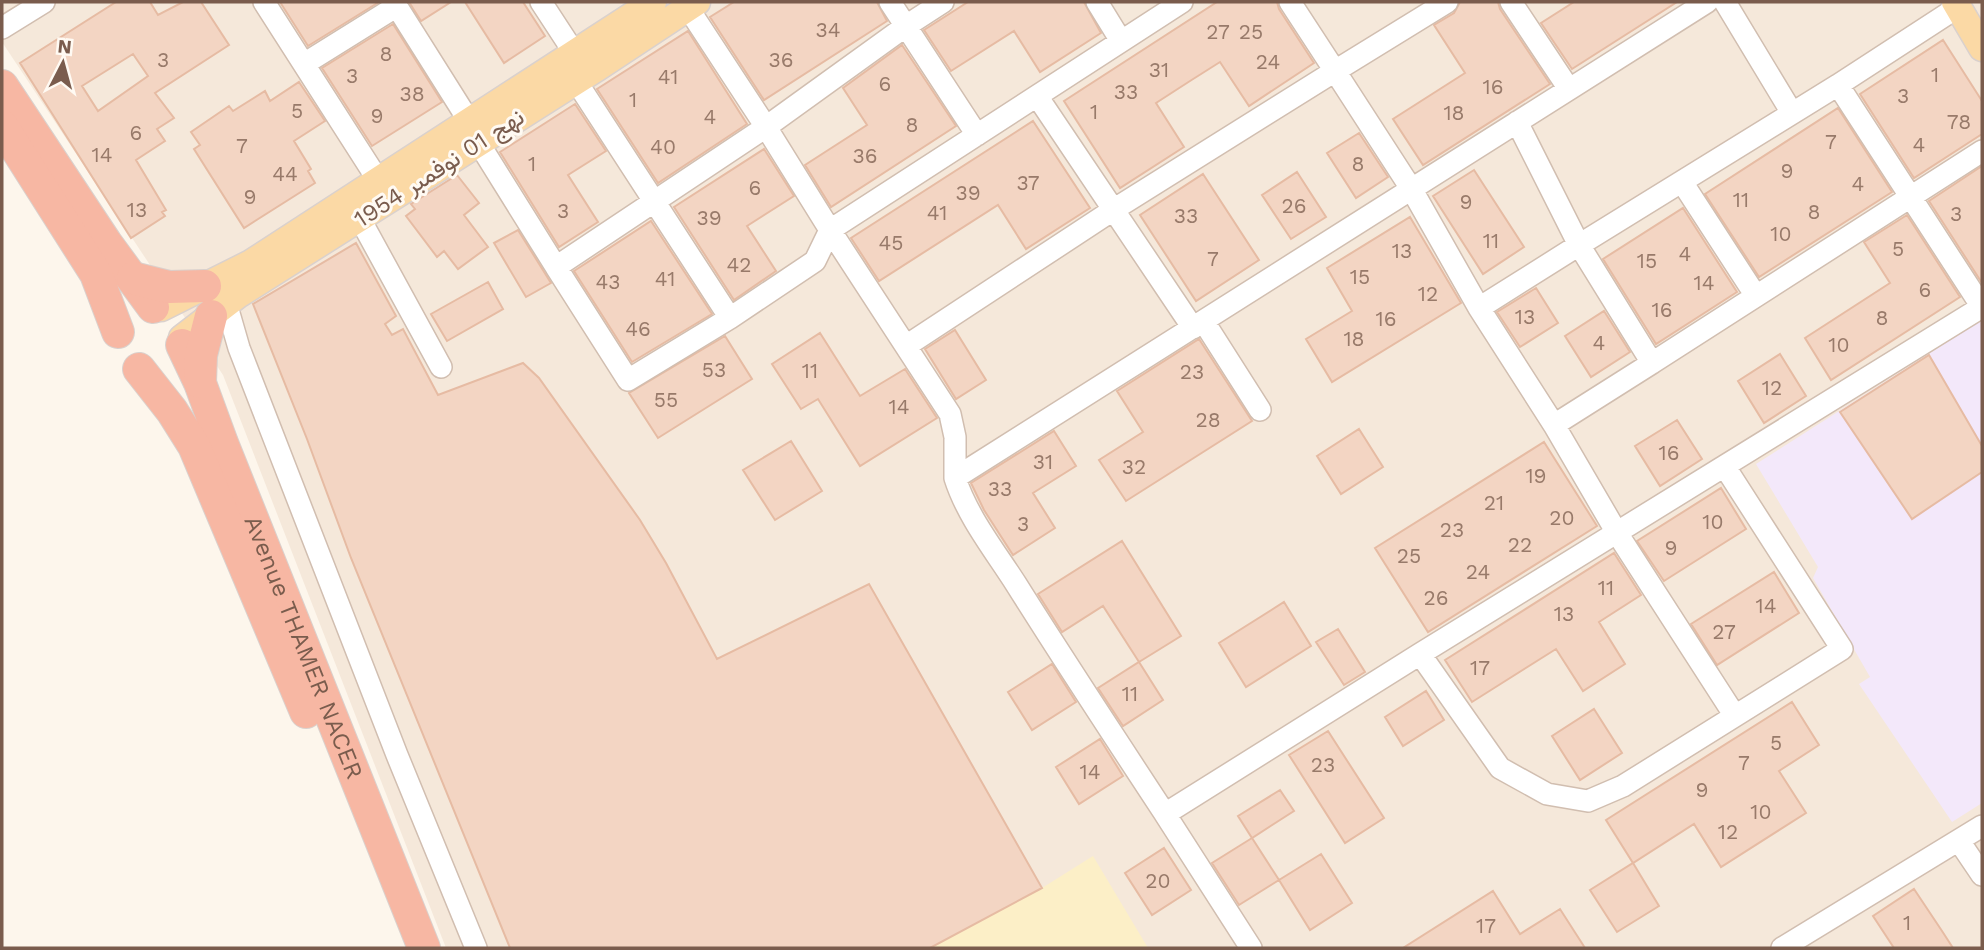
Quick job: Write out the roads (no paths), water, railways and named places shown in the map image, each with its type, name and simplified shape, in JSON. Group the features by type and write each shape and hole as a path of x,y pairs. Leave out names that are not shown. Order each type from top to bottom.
{"highway":[{"path":"2,86 106,243 157,308 173,317 181,330 179,354 166,367 148,371 132,366 121,354 118,332 125,318 131,313 157,308"},
{"path":"2,126 96,274 118,332"},
{"path":"133,278 214,302 201,355 200,383"},
{"name":"Avenue THAMER NACER","path":"182,342 424,948"},
{"name":"Avenue THAMER NACER","path":"139,369 172,411 199,457 403,948"}],"main road":[{"name":"نهج 01 نوفمبر 1954","path":"157,308 214,302 360,219 575,54 653,2"},
{"path":"1969,3 1982,48"},
{"name":"نهج 01 نوفمبر 1954","path":"182,342 214,302 251,263 378,180 576,81 693,5"}],"street":[{"path":"2,28 44,2"},
{"path":"264,2 378,180"},
{"path":"541,2 575,54"},
{"path":"890,2 976,135"},
{"path":"556,267 766,127 943,2"},
{"path":"1097,2 1121,41"},
{"path":"304,64 395,4 628,380 730,318 815,261 830,230 1182,2"},
{"path":"1290,2 1412,190 1479,307 1554,425 1617,533 1735,716"},
{"path":"906,346 1113,210 1447,2"},
{"path":"1511,2 1569,89"},
{"path":"1725,2 1792,113"},
{"path":"955,478 1704,3"},
{"path":"1479,307 1969,3"},
{"path":"693,5 830,230 950,414 954,438 955,478 960,492 996,553 1251,948"},
{"path":"576,81 653,204 730,318"},
{"path":"1165,814 1982,307 1838,85"},
{"path":"1037,96 1113,210 1260,410"},
{"path":"1517,122 1579,245 1652,363"},
{"path":"1554,425 1982,151"},
{"path":"1682,182 1756,296"},
{"path":"360,219 441,367"},
{"path":"214,302 240,348 397,755 476,948"},
{"path":"1420,654 1500,768 1546,794 1588,801 1623,786 1842,649 1725,467"},
{"path":"1782,948 1982,826"},
{"path":"1959,841 1982,875"}]}
